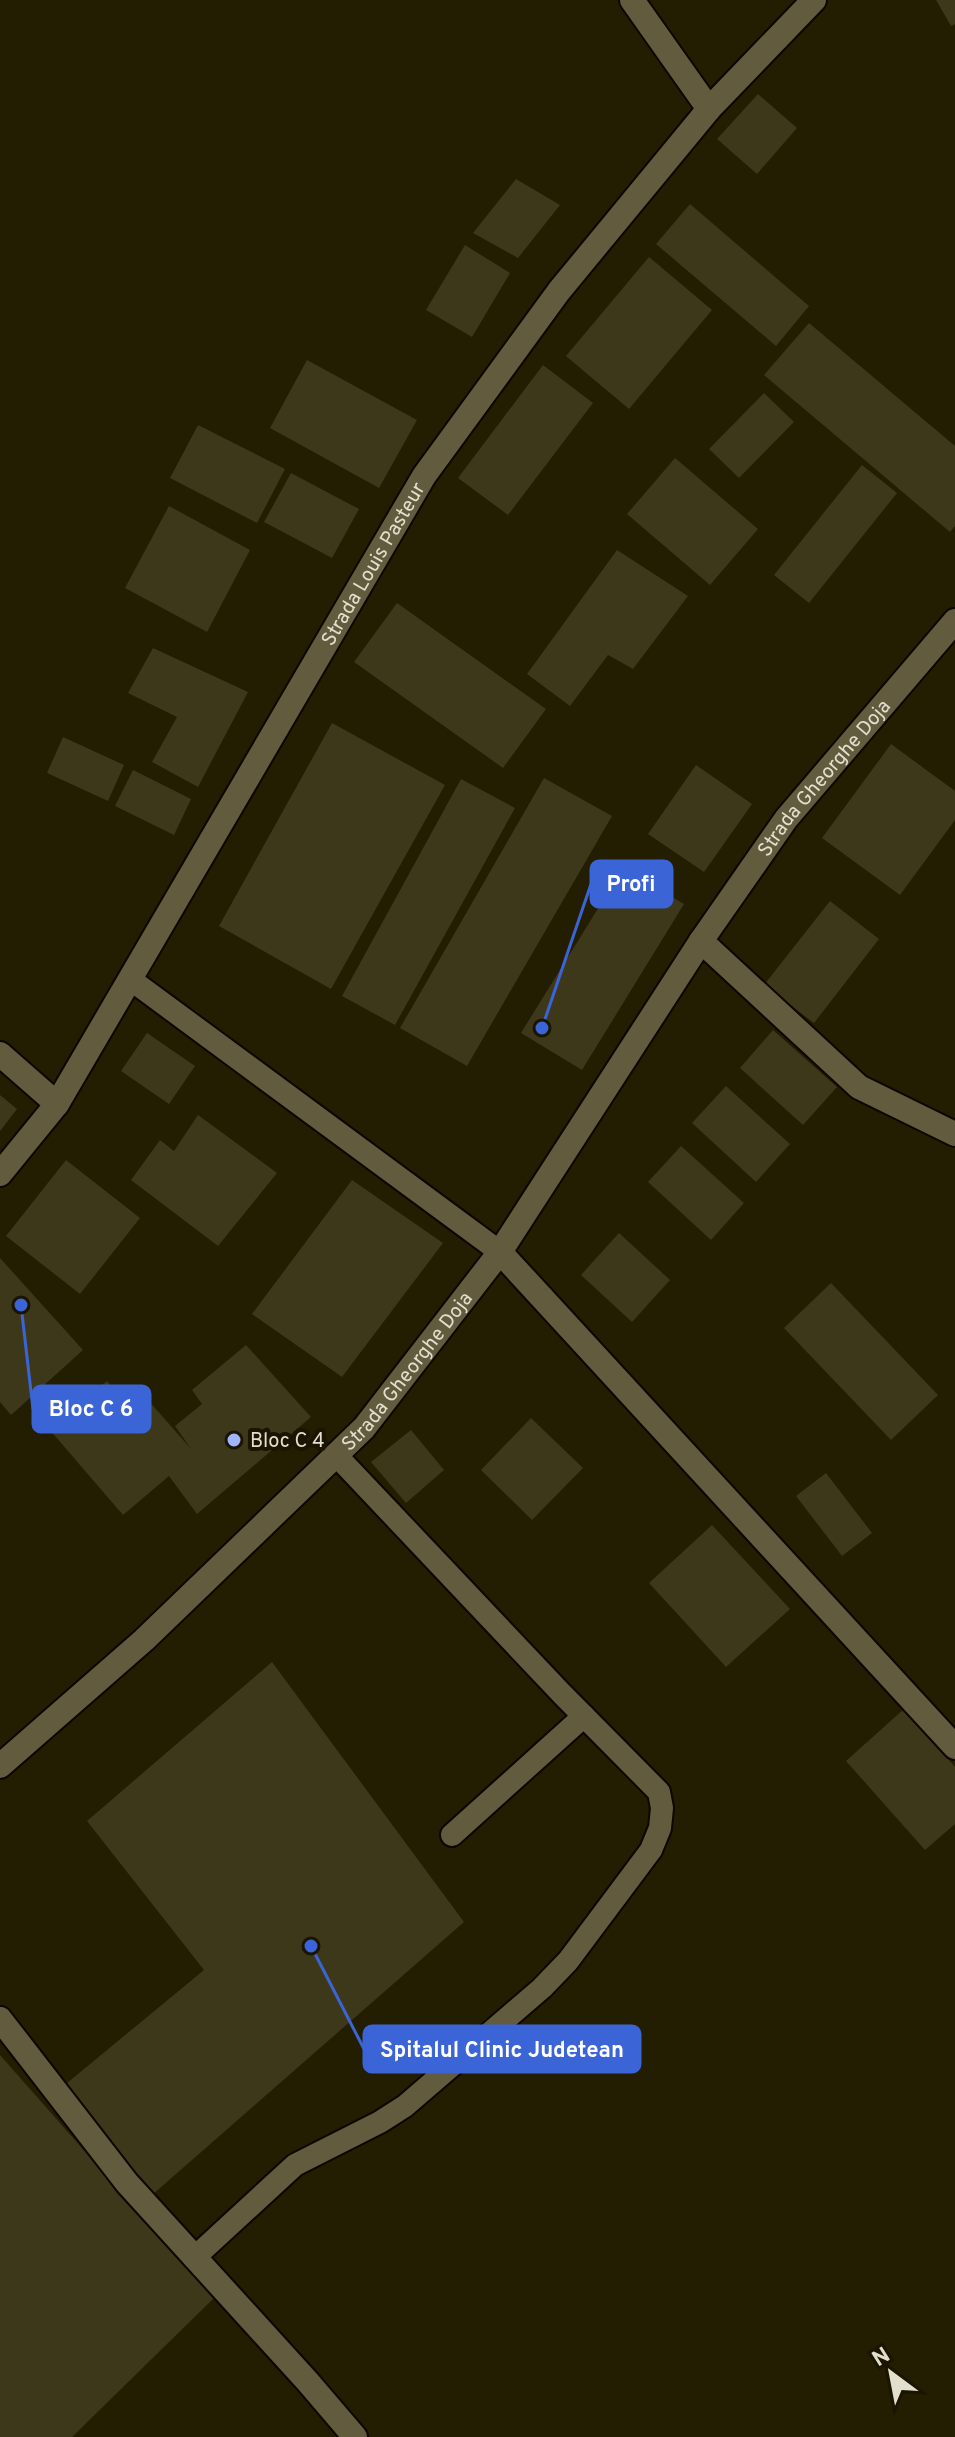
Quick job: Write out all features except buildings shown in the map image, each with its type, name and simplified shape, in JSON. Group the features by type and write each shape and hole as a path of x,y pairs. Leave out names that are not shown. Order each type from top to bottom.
{"street":[{"path":"632,0 709,109"},
{"name":"Strada Louis Pasteur","path":"0,1174 57,1104 424,476 559,291 709,109 814,0"},
{"name":"Strada Gheorghe Doja","path":"0,1766 144,1640 364,1428 500,1252 701,941 786,819 955,621"},
{"path":"701,941 859,1087 955,1134"},
{"path":"0,1054 57,1104"},
{"path":"500,1252 955,1747"},
{"path":"0,2019 127,2183 355,2437"}],"lane":[{"path":"130,979 500,1252"},
{"path":"194,2258 295,2165 405,2106 542,1988 568,1961 651,1850 660,1828 662,1808 659,1792 336,1455"},
{"path":"452,1835 584,1716"}],"place":[{"name":"Profi","path":"542,1028"},
{"name":"Bloc C 6","path":"21,1305"},
{"name":"Bloc C 4","path":"234,1440"},
{"name":"Spitalul Clinic Judetean","path":"311,1946"}]}
